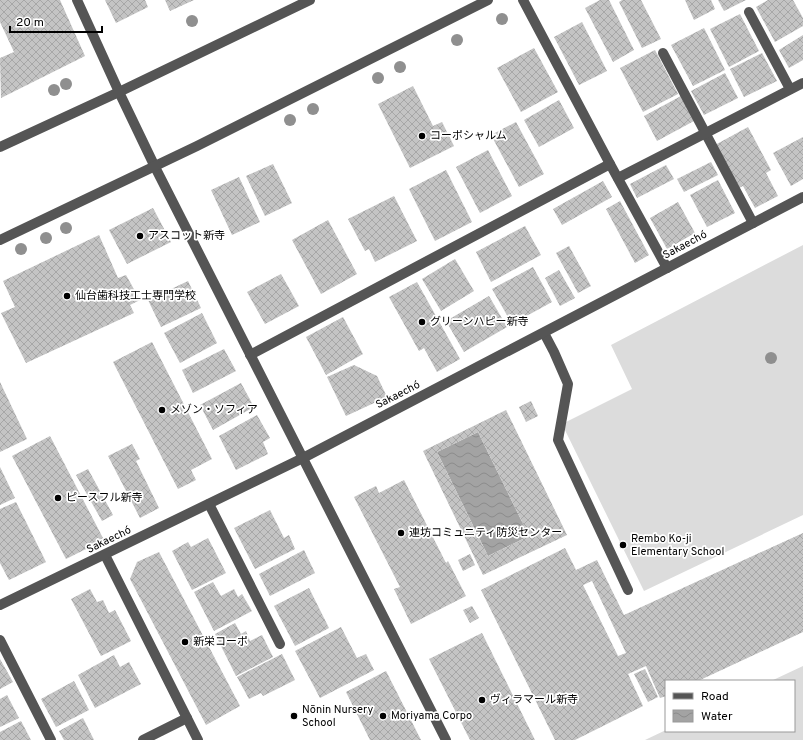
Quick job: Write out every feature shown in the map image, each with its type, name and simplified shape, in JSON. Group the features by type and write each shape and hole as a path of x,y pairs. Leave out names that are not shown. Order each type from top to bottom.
{"street":[{"path":"77,0 155,167 446,740"},
{"path":"0,147 119,92 310,0"},
{"path":"0,240 155,167 488,0"},
{"path":"523,0 667,268"},
{"path":"749,12 790,89"},
{"path":"663,53 753,224"},
{"path":"618,178 803,83"},
{"path":"250,355 610,164"},
{"name":"Sakaechó","path":"0,605 303,458 803,197"},
{"path":"544,333 568,384 558,440 628,590"},
{"path":"209,504 280,644"},
{"path":"105,555 198,740"},
{"path":"0,640 50,740"},
{"path":"143,740 187,718"}],"shaded area":[{"path":"803,245 803,515 644,591 562,424 632,389 611,345"},
{"path":"803,666 803,740 645,740 665,730 665,732 795,732 795,680 773,680"}],"water":[{"path":"478,432 529,536 488,556 437,452"}],"building":[{"path":"0,0 60,0 85,56 1,98 0,58 14,52 0,22"},
{"path":"105,0 145,0 148,7 116,23"},
{"path":"165,0 194,0 170,11"},
{"path":"600,0 609,0 634,50 613,62 585,8"},
{"path":"622,0 641,0 661,39 642,48 619,2"},
{"path":"685,0 711,0 715,9 694,20"},
{"path":"718,0 746,0 724,11"},
{"path":"768,0 793,0 803,18 803,26 775,42 756,7"},
{"path":"740,14 759,51 729,67 710,29"},
{"path":"582,22 607,71 579,85 554,37"},
{"path":"704,28 725,70 693,86 671,45"},
{"path":"803,35 803,60 789,68 779,50"},
{"path":"534,48 558,92 521,112 497,68"},
{"path":"655,50 678,94 643,112 620,68"},
{"path":"762,53 777,81 744,97 730,69"},
{"path":"725,73 738,98 704,115 691,91"},
{"name":"コーポシャルム","path":"413,86 433,126 442,122 454,146 410,168 378,104"},
{"path":"681,96 694,121 657,141 644,116"},
{"path":"559,100 574,128 539,147 524,120"},
{"path":"516,122 544,174 519,187 491,135"},
{"path":"748,127 771,170 766,173 778,196 755,208 743,186 739,188 715,145"},
{"path":"803,137 803,179 791,186 773,153"},
{"path":"488,150 512,196 480,213 456,167"},
{"path":"711,162 718,175 684,192 677,179"},
{"path":"273,164 292,203 265,216 246,176"},
{"path":"666,165 674,179 637,198 630,184"},
{"path":"446,170 472,222 435,241 409,189"},
{"path":"239,177 260,222 232,235 211,190"},
{"path":"718,180 735,213 707,227 690,195"},
{"path":"603,181 612,197 562,225 553,209"},
{"path":"394,196 417,241 375,262 369,249 365,251 348,219"},
{"path":"620,201 649,255 635,263 606,209"},
{"path":"678,202 695,233 667,249 650,218"},
{"name":"アスコット新寺","path":"153,208 171,242 127,264 109,230"},
{"path":"328,220 357,274 321,294 292,240"},
{"path":"525,226 541,255 491,282 476,252"},
{"path":"99,235 118,278 126,275 140,300 130,305 134,313 26,363 1,313 15,307 3,281"},
{"path":"569,246 591,286 578,293 556,253"},
{"path":"455,259 474,291 441,311 422,279"},
{"path":"533,267 552,302 512,324 492,289"},
{"path":"559,270 575,298 560,306 545,278"},
{"path":"281,274 299,306 265,324 247,292"},
{"path":"188,281 201,308 161,327 148,300"},
{"name":"グリーンハピー新寺","path":"417,282 460,359 437,372 424,348 419,351 389,297"},
{"path":"489,296 507,327 464,352 446,321"},
{"path":"202,313 217,343 180,363 164,333"},
{"path":"343,317 363,354 326,375 306,337"},
{"name":"メゾン・ソフィア","path":"152,342 212,459 191,470 196,480 178,489 113,362"},
{"path":"224,349 236,371 193,393 182,370"},
{"path":"354,365 377,376 387,397 346,416 327,377"},
{"path":"0,382 27,439 0,452"},
{"path":"241,383 254,407 213,430 200,405"},
{"path":"531,401 538,416 526,422 519,407"},
{"path":"506,410 567,535 483,575 423,451","holes":["478,432 529,536 488,556 437,452"]},
{"path":"257,415 270,438 263,442 268,454 236,470 219,436"},
{"name":"ピースフル新寺","path":"50,436 104,540 66,559 12,456"},
{"path":"132,444 140,459 136,461 159,508 140,518 108,456"},
{"path":"0,467 15,498 0,505"},
{"path":"88,469 113,515 102,521 76,475"},
{"name":"連坊コミュニティ防災センター","path":"404,480 446,563 448,561 466,596 411,624 394,589 400,587 354,497 376,486 379,493"},
{"path":"16,502 46,562 9,580 0,563 0,509"},
{"path":"270,510 284,538 289,535 295,549 255,569 234,528"},
{"path":"803,533 803,632 700,680 665,680 665,696 660,698 646,666 628,674 643,706 575,740 555,740 481,590 565,548 576,570 597,560 624,615","holes":["592,581 626,653 618,656 583,585"]},
{"path":"208,538 226,573 192,590 172,551 188,542 191,547"},
{"path":"304,550 315,573 270,596 259,574"},
{"name":"新栄コーポ","path":"159,552 240,706 206,725 130,579 137,562"},
{"path":"470,554 475,565 463,571 458,560"},
{"path":"213,582 221,596 234,589 238,597 242,594 252,611 214,631 194,592"},
{"path":"309,588 329,628 295,646 274,606"},
{"path":"90,589 97,602 103,600 109,613 115,610 131,641 101,656 71,599"},
{"path":"472,606 479,618 470,623 463,610"},
{"path":"235,623 241,634 246,631 250,641 262,635 273,657 236,676 215,634"},
{"path":"341,627 357,658 366,654 374,670 320,698 295,651"},
{"name":"ヴィラマール新寺","path":"482,633 535,740 470,740 429,659"},
{"path":"282,654 295,680 263,696 261,693 249,699 237,677"},
{"path":"114,655 120,667 129,662 141,684 95,708 78,675"},
{"path":"0,659 13,682 0,689"},
{"path":"645,669 658,697 648,702 634,674"},
{"name":"Moriyama Corpo","path":"386,671 421,740 370,740 346,692"},
{"path":"74,681 89,710 56,727 41,699"},
{"path":"7,695 19,718 0,727 0,699"},
{"path":"83,718 94,740 64,740 59,731"},
{"path":"21,721 31,740 0,740 0,732"}],"place":[{"name":"コーポシャルム","path":"422,136"},
{"name":"アスコット新寺","path":"140,236"},
{"name":"仙台歯科技工士専門学校","path":"67,296"},
{"name":"グリーンハピー新寺","path":"422,322"},
{"name":"メゾン・ソフィア","path":"162,410"},
{"name":"ピースフル新寺","path":"58,498"},
{"name":"連坊コミュニティ防災センター","path":"401,533"},
{"name":"Rembo Ko-ji Elementary School","path":"623,545"},
{"name":"新栄コーポ","path":"185,642"},
{"name":"ヴィラマール新寺","path":"482,700"},
{"name":"Nōnin Nursery School","path":"294,716"},
{"name":"Moriyama Corpo","path":"383,716"}]}
